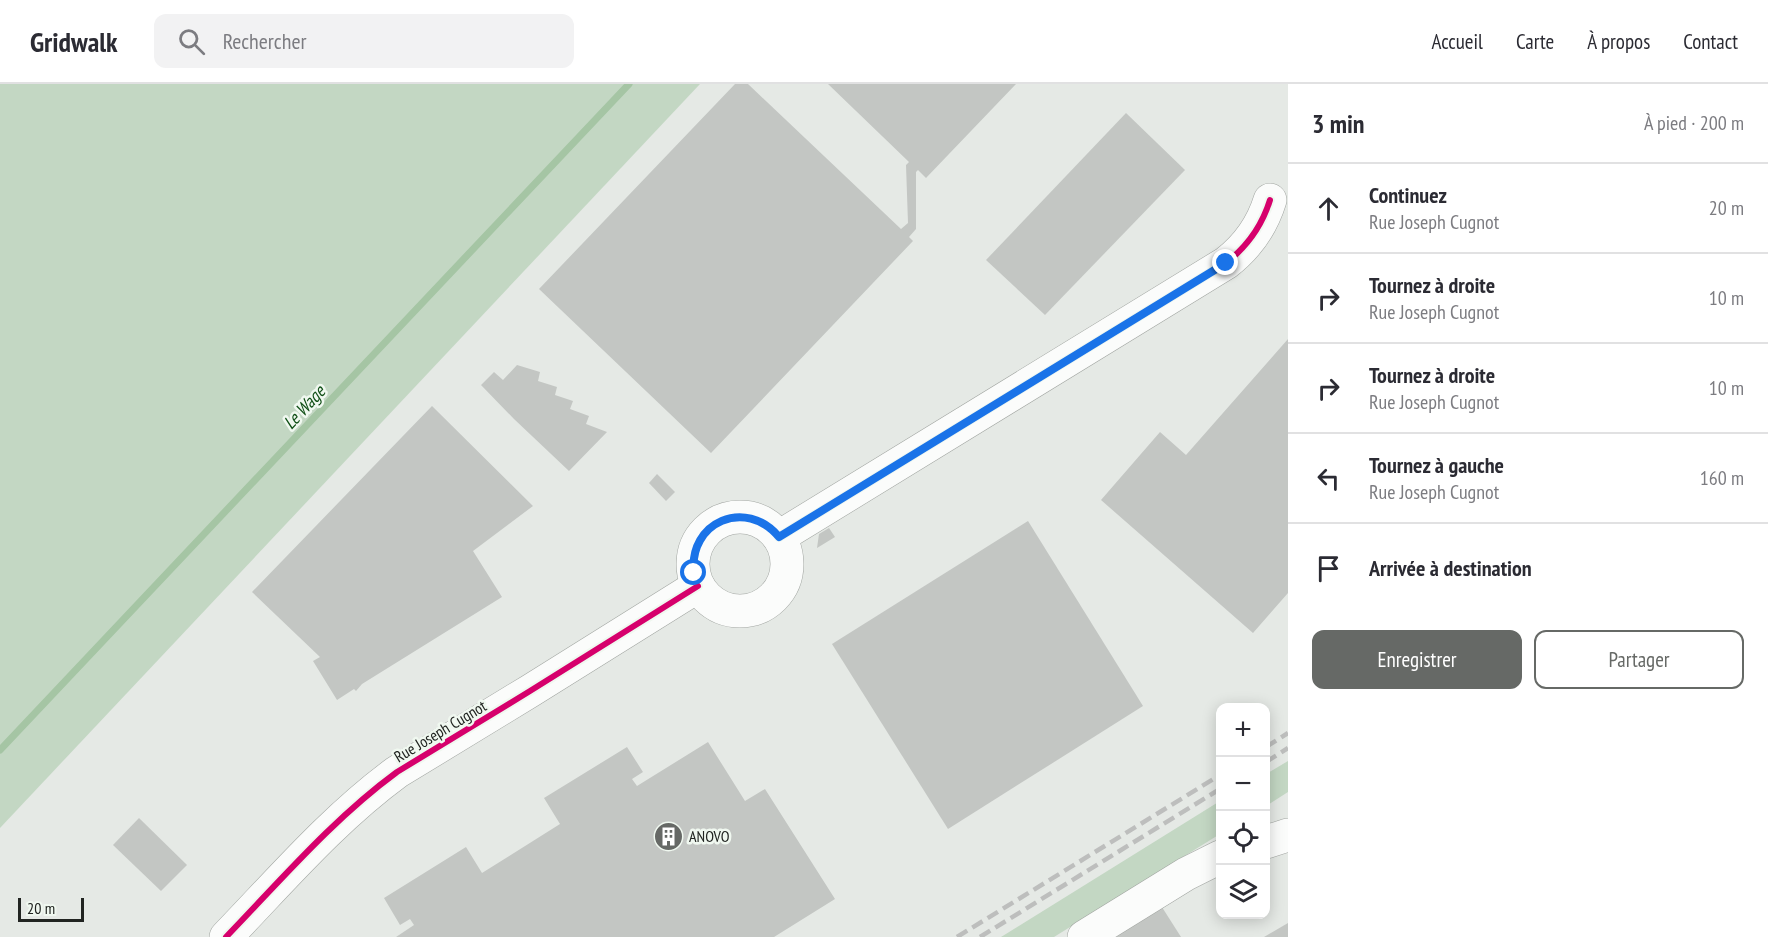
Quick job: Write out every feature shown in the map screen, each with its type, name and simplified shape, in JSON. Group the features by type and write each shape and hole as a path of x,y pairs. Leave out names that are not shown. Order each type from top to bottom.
{"street":[{"path":"779,537 1226,263 1247,245 1257,231 1265,217 1270,200"},
{"path":"746,517 764,524 779,537 787,559 786,574 776,595 764,604 743,611 727,610 713,603 698,586 694,573 694,553 700,540 713,525 732,518 746,517"},
{"name":"Rue Joseph Cugnot","path":"226,937 346,813 397,772 698,586"},
{"path":"1270,841 1288,835"},
{"path":"1084,937 1186,874 1216,860"}],"green space":[{"path":"0,84 700,84 0,828"},
{"path":"1288,761 1288,792 1270,803 1270,772"},
{"path":"1216,803 1216,836 1054,937 1001,937"}],"building":[{"path":"735,84 748,84 901,229 908,223 906,165 909,162 828,84 1016,84 926,178 918,170 916,172 916,229 909,237 913,241 711,453 539,289"},
{"path":"1126,113 1185,170 1045,315 986,260"},
{"path":"1288,339 1288,593 1253,633 1101,500 1160,432 1186,455"},
{"path":"517,365 540,372 538,381 557,387 555,395 573,401 570,409 589,416 586,424 607,432 569,471 481,385 494,372 503,380"},
{"path":"432,406 533,506 473,551 502,597 362,684 356,691 354,689 337,700 313,661 320,657 252,592"},
{"path":"657,474 675,492 666,501 649,483"},
{"path":"1028,521 1143,706 948,829 832,644"},
{"path":"829,528 835,537 817,548 819,534"},
{"name":"ANOVO","path":"708,742 745,801 765,789 835,899 774,937 396,937 414,925 410,919 400,925 384,898 466,847 482,873 560,824 544,798 627,747 643,772 632,779 637,786"},
{"path":"139,818 187,865 161,891 113,845"},
{"path":"1160,904 1181,937 1106,937"},
{"path":"1288,923 1288,937 1264,937"}],"waterway":[{"name":"Le Wage","path":"0,750 629,84"}],"railway":[{"path":"1270,744 1288,733"},
{"path":"1270,759 1288,748"},
{"path":"957,937 1216,777"},
{"path":"980,937 1216,791"}],"cycle path":[{"path":"779,537 1226,263 1253,235 1270,200"},
{"path":"226,937 329,830 397,772 698,586"}],"place":[{"name":"ANOVO","path":"668,836"}],"route":[{"path":"694,573 693,560 697,546 713,525 732,518 752,518 770,527 779,537 1226,263"}]}
